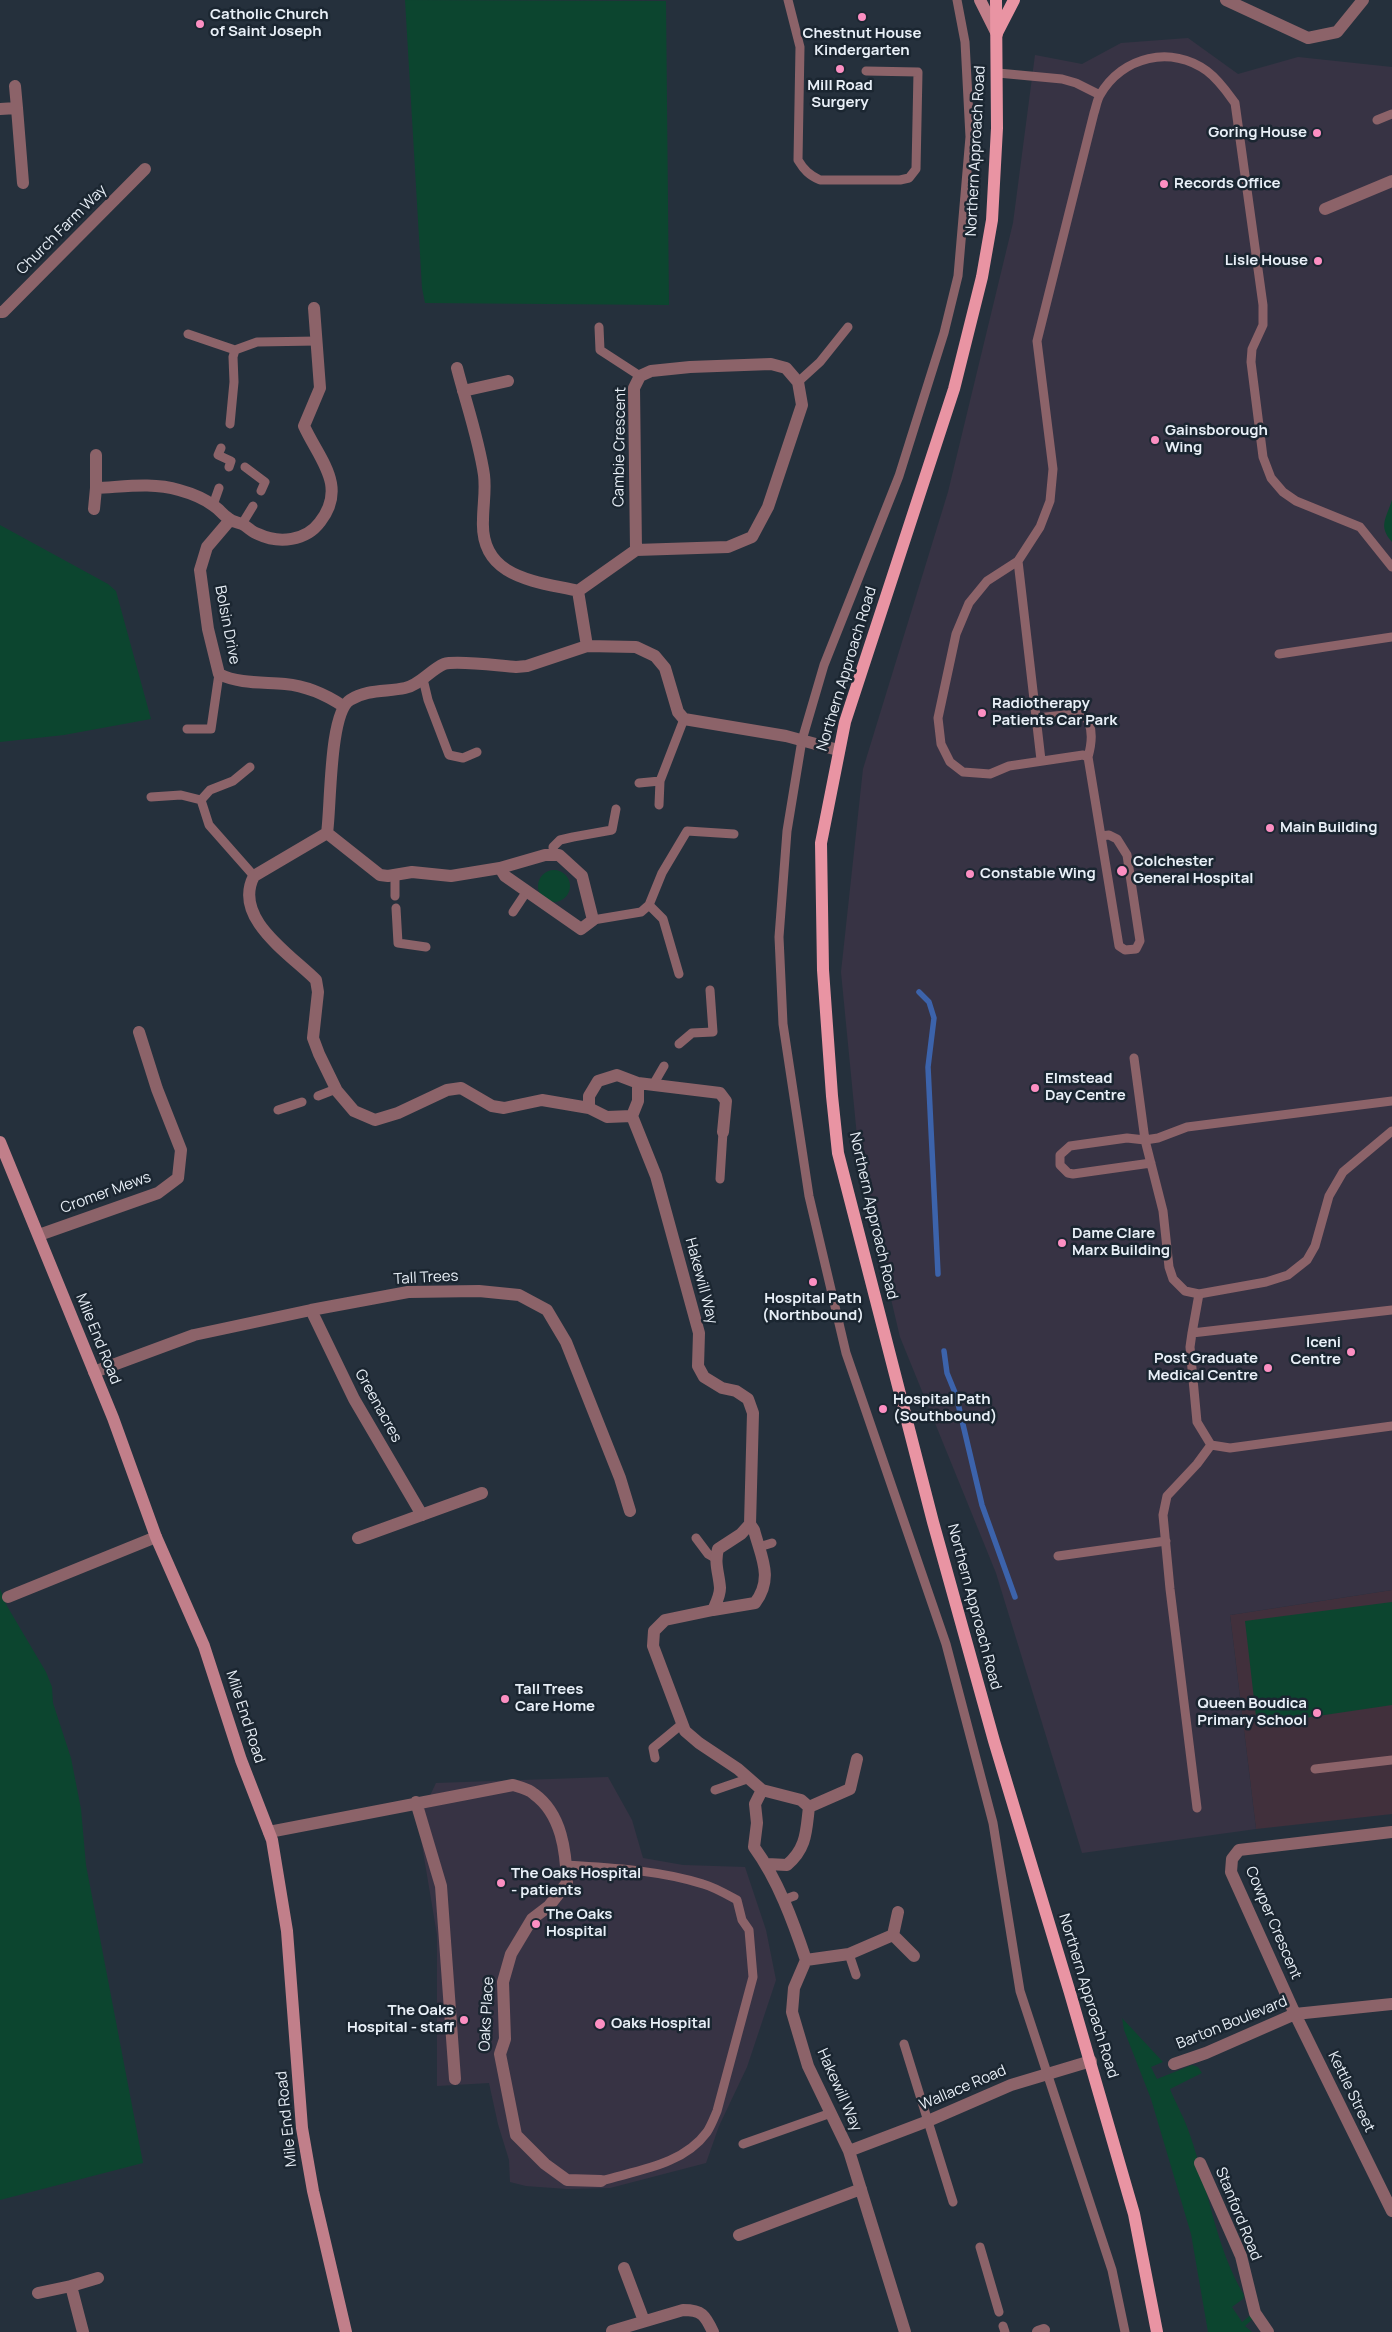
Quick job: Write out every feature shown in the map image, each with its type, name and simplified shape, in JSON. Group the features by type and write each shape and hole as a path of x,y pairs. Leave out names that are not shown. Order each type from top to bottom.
{"main road":[{"name":"Northern Approach Road","path":"996,0 998,73 992,220 982,277 954,389 845,722 838,750 821,843 823,970 838,1154 934,1522 986,1712 1091,2061 1134,2214 1157,2332"},
{"name":"Northern Approach Road","path":"997,34 1014,0"}],"street":[{"name":"Northern Approach Road","path":"980,0 997,34"},
{"path":"1226,0 1308,38 1337,32 1363,0"},
{"path":"15,86 23,183"},
{"path":"0,109 17,108"},
{"name":"Church Farm Way","path":"0,312 3,312 145,169"},
{"path":"1325,209 1392,180"},
{"path":"96,488 156,485 180,490 212,505 230,520 242,524 258,534 278,540 295,539 315,529 328,512 333,489 328,468 313,445 304,426 320,388 314,308"},
{"name":"Cambie Crescent","path":"636,550 634,388 640,376 651,371 680,368 771,364 786,368 798,382"},
{"path":"457,368 484,473 486,500 483,521 485,542 494,561 512,575 578,592"},
{"path":"463,391 508,381"},
{"path":"578,592 636,550 728,547 752,537 768,507 802,405 798,382"},
{"path":"94,509 96,455"},
{"name":"Bolsin Drive","path":"230,520 207,547 200,570 208,629 219,674 230,680 288,684 322,692 343,706"},
{"path":"578,592 587,646"},
{"path":"327,833 334,740 343,706 350,700 377,690 407,688 446,663 526,666 587,646 636,647 655,656 664,668 678,712 684,719 802,740 838,750"},
{"path":"327,833 380,875 412,872 451,876 500,868 545,854 554,854 566,861 582,876 593,920 581,928 505,876 500,868"},
{"path":"327,833 254,876 248,888 249,904 259,926 316,980 318,992 313,1038 336,1089 354,1111 375,1120 398,1113 446,1090 461,1088 492,1106 504,1108 542,1100 589,1108 607,1117 632,1116 638,1101 638,1083"},
{"name":"Cromer Mews","path":"39,1235 158,1194 178,1178 181,1150 157,1089 138,1032"},
{"path":"589,1108 589,1096 598,1081 617,1075 638,1083 720,1093 726,1101 723,1132"},
{"name":"Hakewill Way","path":"632,1116 656,1176 691,1306 698,1334 698,1366 704,1378 722,1388 736,1391 748,1399 753,1413 750,1524 759,1547 766,1583 762,1594 755,1603 665,1620 654,1632 654,1646 685,1731 698,1743 750,1778 762,1790"},
{"name":"Mile End Road","path":"0,1142 94,1372 156,1536 204,1646 241,1760 269,1832 284,1900 302,2128 313,2191 346,2332"},
{"name":"Tall Trees","path":"94,1372 194,1335 408,1292 479,1291 519,1295 547,1310 566,1342 620,1478 630,1511"},
{"name":"Greenacres","path":"311,1310 354,1399 422,1515"},
{"path":"358,1538 482,1493"},
{"path":"713,1610 719,1597 720,1586 715,1558 718,1549 741,1534 750,1524"},
{"path":"8,1597 156,1536"},
{"path":"809,1807 850,1789 857,1759"},
{"name":"Oaks Place","path":"269,1832 513,1784 533,1793 547,1806 557,1824 565,1847 566,1883 549,1906 532,1919 511,1954 503,1982 504,2040 500,2054 516,2135 545,2164 567,2180 601,2181"},
{"path":"809,1807 801,1800 762,1790 755,1804 757,1823 754,1847 788,1898 806,1960 849,1954 893,1935"},
{"path":"416,1802 441,1886 455,2078"},
{"path":"767,1864 787,1865 798,1856 803,1846 809,1807"},
{"name":"Cowper Crescent","path":"1295,2014 1231,1872 1232,1859 1239,1850 1392,1832"},
{"path":"893,1935 898,1912"},
{"path":"893,1935 914,1956"},
{"name":"Hakewill Way","path":"806,1960 794,1988 792,2012 808,2066 849,2151 905,2332"},
{"name":"Barton Boulevard","path":"1174,2064 1206,2053 1295,2014 1392,2004"},
{"name":"Kettle Street","path":"1295,2014 1392,2211"},
{"name":"Wallace Road","path":"849,2151 928,2121 1011,2085 1091,2061"},
{"name":"Stanford Road","path":"1200,2163 1240,2256 1255,2312 1268,2332"},
{"path":"739,2235 861,2189"},
{"path":"624,2268 644,2321"},
{"path":"38,2294 98,2278"},
{"path":"70,2286 83,2332"},
{"path":"612,2331 683,2310 695,2310 706,2317 713,2332"}],"lane":[{"path":"788,0 800,47 798,160 804,170 820,180 900,180 909,178 916,169 918,72 866,71"},
{"path":"957,0 965,42 970,137 958,276 944,333 899,476 824,665 802,740 787,831 779,937 783,1024 809,1196 846,1353 946,1644 993,1823 1020,1991 1112,2270 1124,2332"},
{"path":"1088,757 1083,754 1041,760 1009,766 990,774 963,772 950,762 941,744 938,718 959,626 969,603 987,581 1018,560 1040,527 1050,501 1053,469 1037,341 1100,95 1121,71 1134,63 1151,58 1174,57 1192,62 1208,72 1221,84 1235,104 1264,305 1263,325 1252,349 1251,362 1264,458 1268,471 1283,492 1296,502 1360,527 1392,567"},
{"path":"998,73 1062,79 1076,83 1100,95"},
{"path":"1377,120 1392,114"},
{"path":"599,326 600,350 640,376"},
{"path":"798,382 820,362 848,326"},
{"path":"188,334 235,350"},
{"path":"230,424 234,382 233,356 235,350 257,342 317,341"},
{"path":"221,448 218,455 230,461 229,467"},
{"path":"245,467 265,482 261,491"},
{"path":"212,505 219,488"},
{"path":"242,524 253,506"},
{"path":"1018,560 1041,760"},
{"path":"1279,654 1392,637"},
{"path":"187,729 211,729 219,674"},
{"path":"423,679 428,700 449,756 463,758 477,752"},
{"path":"1037,718 1082,713 1088,718 1092,742 1088,757 1119,946 1125,950 1136,948 1140,941 1127,854 1117,839 1109,835 1101,836"},
{"path":"659,805 660,781 684,719"},
{"path":"201,800 210,790 233,781 250,767"},
{"path":"639,783 660,781"},
{"path":"151,797 182,795 201,800"},
{"path":"201,800 209,824 254,876"},
{"path":"554,854 553,847 560,840 612,830 616,809"},
{"path":"593,920 641,912 649,905 662,873 686,831 734,834"},
{"path":"395,875 395,896"},
{"path":"513,912 526,891"},
{"path":"649,905 663,919 679,974"},
{"path":"396,908 398,943 426,947"},
{"path":"679,1044 692,1033 713,1032 710,990"},
{"path":"1134,1058 1145,1140 1163,1211 1171,1273 1178,1286 1185,1291 1199,1294 1266,1282 1288,1275 1307,1260 1315,1246 1329,1196 1343,1172 1391,1134"},
{"path":"653,1085 664,1066"},
{"path":"318,1096 336,1089"},
{"path":"1151,1162 1073,1174 1068,1173 1060,1165 1060,1155 1070,1146 1128,1138 1145,1140 1158,1138 1187,1127 1392,1101"},
{"path":"278,1110 302,1102"},
{"path":"720,1179 723,1132"},
{"path":"1199,1294 1190,1347 1197,1422 1211,1445 1230,1448 1392,1426"},
{"path":"1192,1333 1392,1310"},
{"path":"1197,1808 1163,1515 1168,1496 1197,1464 1211,1445"},
{"path":"696,1538 708,1554 715,1558"},
{"path":"1058,1556 1166,1541"},
{"path":"759,1547 772,1543"},
{"path":"655,1758 653,1748 682,1724"},
{"path":"1316,1769 1392,1760"},
{"path":"715,1790 750,1778"},
{"path":"566,1865 611,1868 703,1884 737,1900 742,1920 749,1930 753,1977 717,2111 708,2130 688,2151 672,2160 601,2181"},
{"path":"849,1954 856,1976"},
{"path":"904,2044 953,2202"},
{"path":"743,2144 831,2113"},
{"path":"980,2247 999,2312"}],"shaded area":[{"name":"Colchester General Hospital","path":"1188,38 1238,74 1298,57 1392,67 1392,1590 1230,1615 1256,1829 1082,1853 996,1573 900,1337 860,1167 841,972 863,769 948,492 1013,223 1035,55 1082,64 1121,43"},
{"name":"Queen Boudica Primary School","path":"1392,1590 1392,1814 1256,1829 1230,1615"},
{"name":"Oaks Hospital","path":"608,1777 632,1820 643,1858 683,1865 745,1867 766,1930 776,1980 747,2067 719,2126 706,2163 610,2188 567,2189 526,2186 510,2182 509,2160 498,2124 489,2083 437,2086 437,1935 418,1821 436,1783"}],"green space":[{"path":"405,0 666,1 669,305 425,303 422,288"},
{"path":"1392,500 1392,542 1385,531 1384,522"},
{"path":"0,525 108,584 116,591 151,719 64,735 0,742"},
{"path":"554,870 560,871 565,875 569,880 569,892 565,897 560,901 554,902 548,901 543,897 539,892 538,886 539,880 543,875 548,871"},
{"path":"0,1589 7,1606 46,1672 52,1687 53,1703 71,1758 81,1809 86,1865 143,2163 0,2200"},
{"path":"1392,1602 1392,1705 1257,1725 1245,1621"},
{"path":"1122,2018 1163,2062 1151,2067 1157,2079 1192,2065 1198,2067 1202,2073 1170,2089 1190,2135 1226,2257 1244,2295 1243,2299 1232,2307 1242,2322 1251,2315 1254,2318 1245,2326 1252,2332 1208,2332 1191,2234 1151,2099 1124,2030"}],"waterway":[{"path":"919,992 929,1002 934,1018 928,1067 938,1274"},
{"path":"944,1351 947,1373 956,1395 982,1505 1015,1597"}],"place":[{"name":"Chestnut House Kindergarten","path":"862,17"},
{"name":"Catholic Church of Saint Joseph","path":"200,24"},
{"name":"Mill Road Surgery","path":"840,69"},
{"name":"Goring House","path":"1317,133"},
{"name":"Records Office","path":"1164,184"},
{"name":"Lisle House","path":"1318,261"},
{"name":"Gainsborough Wing","path":"1155,440"},
{"name":"Radiotherapy Patients Car Park","path":"982,713"},
{"name":"Main Building","path":"1270,828"},
{"name":"Colchester General Hospital","path":"1122,871"},
{"name":"Constable Wing","path":"970,874"},
{"name":"Elmstead Day Centre","path":"1035,1088"},
{"name":"Dame Clare Marx Building","path":"1062,1243"},
{"name":"Hospital Path (Northbound)","path":"813,1282"},
{"name":"Iceni Centre","path":"1351,1352"},
{"name":"Post Graduate Medical Centre","path":"1268,1368"},
{"name":"Hospital Path (Southbound)","path":"883,1409"},
{"name":"Tall Trees Care Home","path":"505,1699"},
{"name":"Queen Boudica Primary School","path":"1317,1713"},
{"name":"The Oaks Hospital - patients","path":"501,1883"},
{"name":"The Oaks Hospital","path":"536,1924"},
{"name":"The Oaks Hospital - staff","path":"464,2020"},
{"name":"Oaks Hospital","path":"600,2024"}]}
